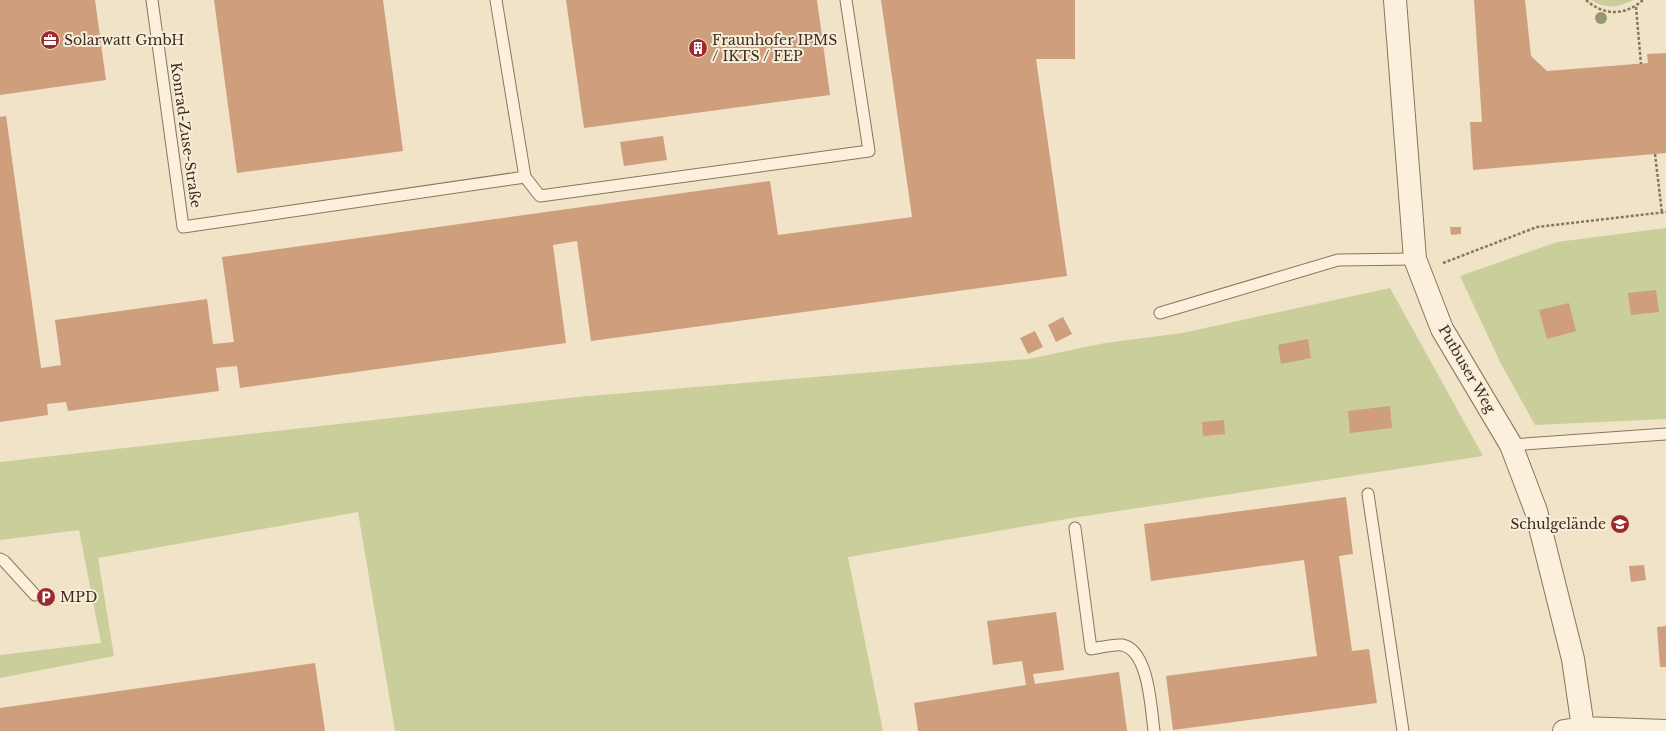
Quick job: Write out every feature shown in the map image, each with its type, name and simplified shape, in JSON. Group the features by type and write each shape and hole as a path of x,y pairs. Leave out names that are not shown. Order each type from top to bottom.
{"street":[{"name":"Putbuser Weg","path":"1395,0 1415,259 1442,329 1511,445 1536,511 1573,659 1573,730"},
{"path":"1573,730 1666,731"}],"lane":[{"name":"Konrad-Zuse-Straße","path":"152,0 183,227 525,177"},
{"path":"496,0 525,177 540,196 868,151 846,0"},
{"path":"1160,313 1338,260 1415,259"},
{"path":"1511,445 1666,434"},
{"path":"1368,494 1404,731"},
{"path":"1075,528 1091,649 1122,645 1134,651 1145,671 1154,731"},
{"path":"0,559 35,595"}],"path":[{"path":"1586,0 1594,7 1614,13 1636,7 1644,0"},
{"path":"1636,7 1641,64"},
{"path":"1655,154 1662,213"},
{"path":"1442,264 1537,227 1666,212"}],"green space":[{"path":"1591,0 1634,0 1617,6 1608,6"},
{"path":"1666,228 1666,419 1535,425 1501,364 1460,276 1557,242"},
{"path":"1390,288 1483,456 1072,518 848,557 883,731 395,731 358,512 98,558 114,656 0,678 0,655 101,643 79,530 0,540 0,462 578,397 1028,359 1105,343 1182,333"}],"building":[{"name":"Solarwatt GmbH","path":"0,0 95,0 106,80 0,95"},
{"path":"214,0 383,0 403,151 237,173"},
{"name":"Fraunhofer IPMS / IKTS / FEP","path":"566,0 817,0 830,95 584,128"},
{"path":"881,0 1075,0 1075,59 1036,59 1067,276 591,341 577,241 553,245 566,343 240,388 237,366 216,368 219,391 68,411 66,402 47,404 48,415 0,422 0,117 6,116 41,368 61,365 55,320 207,299 213,344 234,342 222,257 770,181 778,235 912,217"},
{"path":"1474,0 1525,0 1531,56 1547,71 1648,63 1647,54 1666,53 1666,153 1473,170 1470,122 1482,122"},
{"path":"663,136 667,160 624,166 620,142"},
{"path":"1450,227 1461,227 1461,234 1451,235"},
{"path":"1656,290 1659,312 1631,315 1628,293"},
{"path":"1569,303 1576,331 1547,339 1539,310"},
{"path":"1063,317 1072,334 1056,342 1048,325"},
{"path":"1035,331 1043,347 1028,354 1020,338"},
{"path":"1308,339 1311,358 1281,364 1278,345"},
{"path":"1390,406 1392,428 1350,433 1348,411"},
{"path":"1224,420 1225,434 1203,436 1202,422"},
{"path":"1346,497 1353,554 1339,556 1352,651 1369,649 1377,703 1173,730 1166,676 1317,656 1304,560 1151,581 1144,524"},
{"path":"1644,565 1646,580 1631,582 1629,566"},
{"path":"1056,612 1064,670 1033,674 1035,684 1119,672 1127,731 918,731 914,703 1026,685 1022,661 993,665 987,621"},
{"path":"1666,626 1666,667 1660,667 1657,627"},
{"path":"315,663 325,731 0,731 0,708"}],"place":[{"name":"Solarwatt GmbH","path":"50,40"},
{"name":"Fraunhofer IPMS / IKTS / FEP","path":"698,48"},
{"name":"Schulgelände","path":"1620,524"},
{"name":"MPD","path":"46,597"}]}
